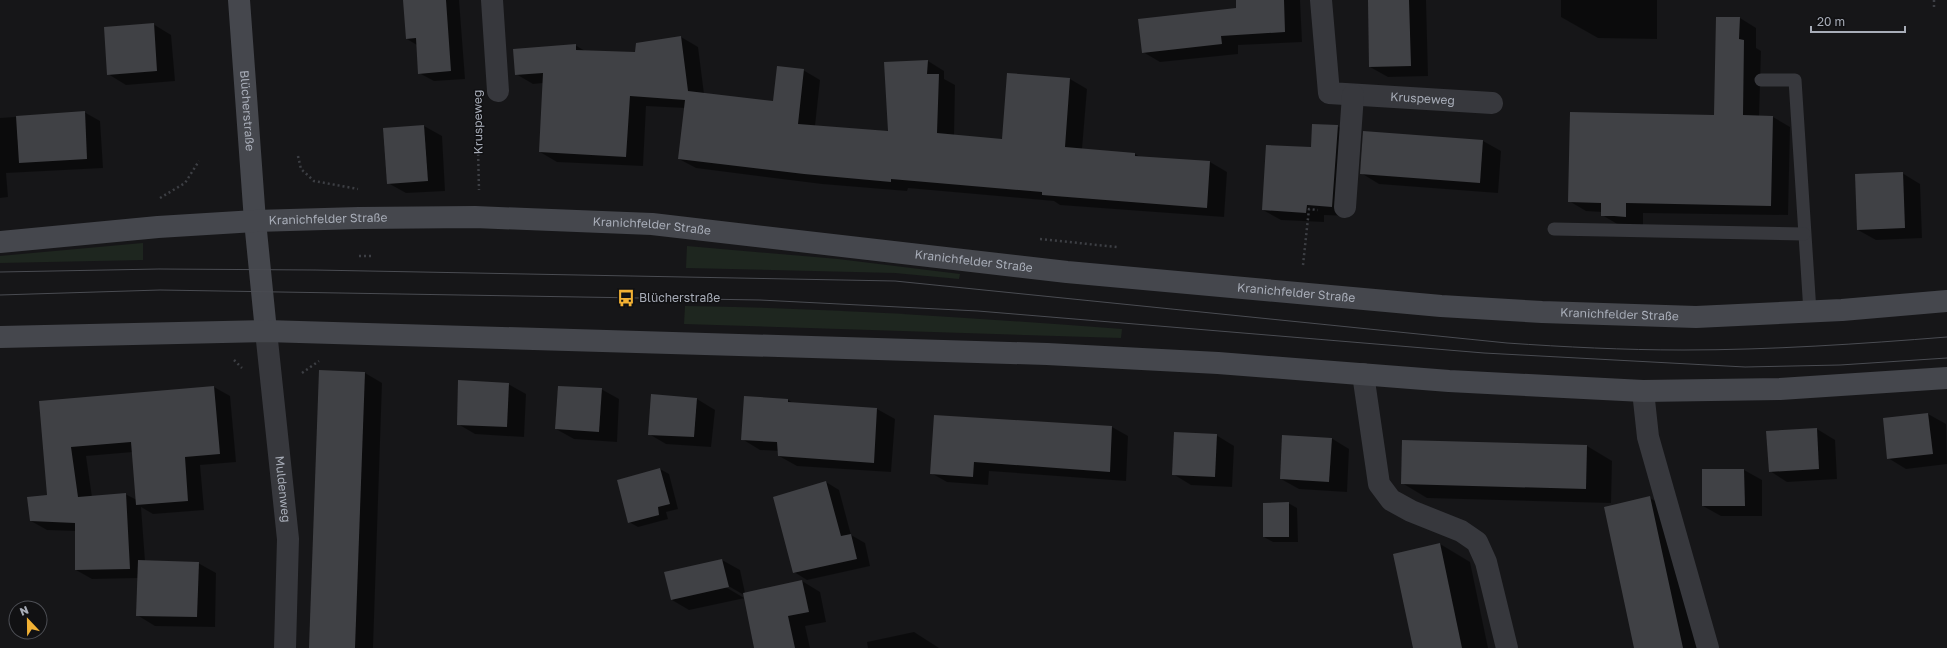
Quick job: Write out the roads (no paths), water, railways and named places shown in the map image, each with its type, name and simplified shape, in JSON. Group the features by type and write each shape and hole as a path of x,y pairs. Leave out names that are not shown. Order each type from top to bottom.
{"main road":[{"name":"Blücherstraße","path":"239,0 255,221 266,331"},
{"name":"Kranichfelder Straße","path":"0,242 158,227 255,221 475,217 652,224 1067,272 1441,306 1542,312 1688,317 1810,312 1947,301"},
{"path":"0,337 266,331 1047,354 1218,363 1450,381 1642,391 1780,390 1947,378"}],"street":[{"name":"Kruspeweg","path":"492,0 498,90"},
{"name":"Kruspeweg","path":"1321,0 1329,92 1353,95 1492,103"},
{"path":"1345,207 1353,95"},
{"name":"Muldenweg","path":"266,331 288,539 285,648"},
{"path":"1363,374 1379,484 1391,500 1411,511 1461,531 1477,542 1486,562 1507,648"},
{"path":"1642,391 1648,437 1708,648"}],"lane":[{"path":"1761,80 1795,80 1810,312"},
{"path":"1554,230 1804,234"}],"tram line":[{"path":"0,272 159,269 315,270 895,281 1507,343 1617,349 1683,350 1782,348 1947,337"},
{"path":"0,295 160,290 760,300 978,311 1484,353 1745,367 1840,365 1947,358"}],"place":[{"name":"Blücherstraße","path":"626,298"}]}
